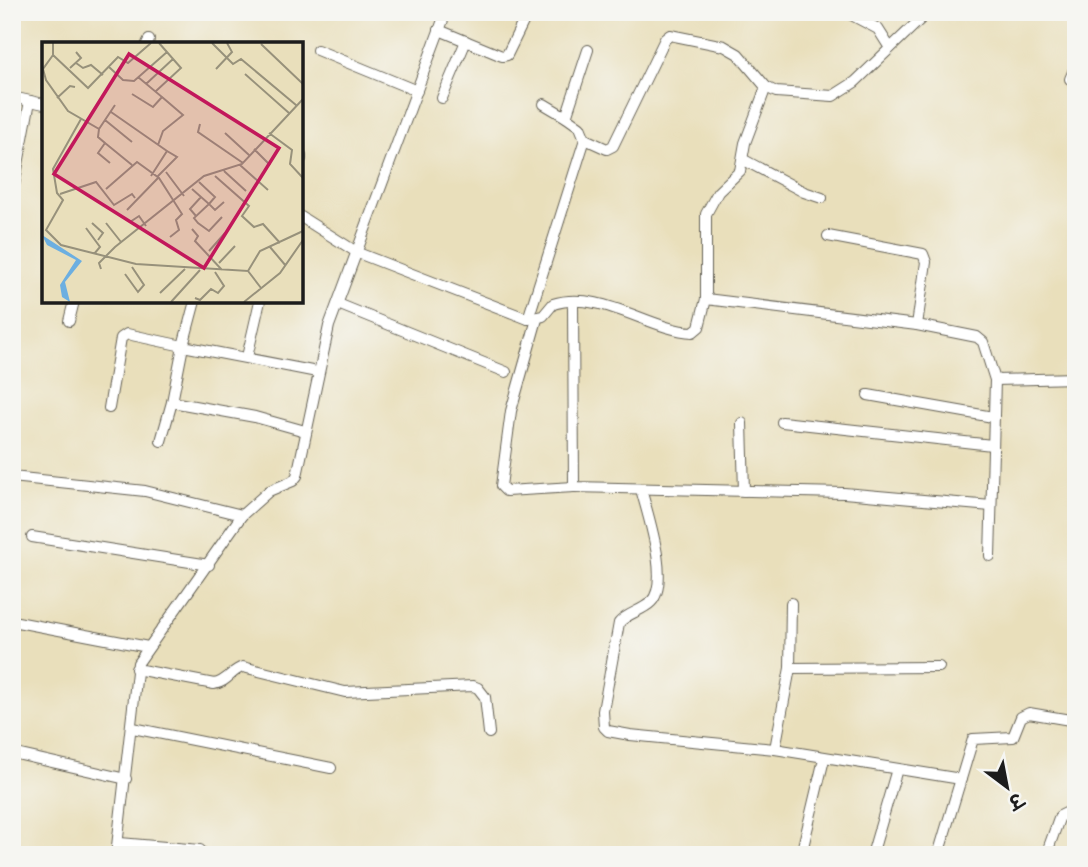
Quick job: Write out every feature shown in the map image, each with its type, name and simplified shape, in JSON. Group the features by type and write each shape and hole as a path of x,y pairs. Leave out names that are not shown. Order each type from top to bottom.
{"street":[{"path":"116,855 120,843 133,728 136,669 148,647 209,565 242,515 269,491 293,481 329,326 446,12"},
{"path":"439,30 507,55 528,12"},
{"path":"846,12 878,29 890,48"},
{"path":"585,139 607,149 613,146 665,39 670,35 731,50 753,69 766,86 791,95 833,96 855,82 928,12"},
{"path":"442,98 466,41"},
{"path":"317,50 417,91"},
{"path":"566,117 588,50"},
{"path":"1070,79 1076,65"},
{"path":"533,319 553,304 573,302 598,304 689,332 699,327 706,299 706,214 711,201 740,171 745,143 766,86"},
{"path":"12,97 42,104"},
{"path":"12,195 30,101"},
{"path":"544,104 580,127 585,139 533,319 511,411 502,486 506,491 574,487 844,493 991,506"},
{"path":"744,160 804,192 822,198"},
{"path":"303,218 358,253 533,319"},
{"path":"828,236 926,256 917,325"},
{"path":"706,299 917,325 977,337 983,342 995,380 990,556"},
{"path":"573,302 574,487"},
{"path":"69,321 74,303"},
{"path":"161,441 194,303"},
{"path":"247,357 260,303"},
{"path":"338,304 506,372"},
{"path":"109,408 124,335 317,372"},
{"path":"995,380 1076,378"},
{"path":"868,395 993,417"},
{"path":"172,402 255,417 305,431"},
{"path":"782,422 992,445"},
{"path":"742,423 744,491"},
{"path":"12,477 145,491 242,515"},
{"path":"641,489 658,558 659,578 652,602 619,624 603,710 604,727 608,731 775,749 961,779"},
{"path":"32,537 209,565"},
{"path":"775,749 789,668 791,603"},
{"path":"12,621 148,647"},
{"path":"136,669 215,684 223,682 243,667 345,692 361,693 473,686 485,697 489,733"},
{"path":"789,668 939,667"},
{"path":"938,855 973,739 1013,737 1021,717 1029,713 1076,721"},
{"path":"133,728 331,768"},
{"path":"12,753 126,779"},
{"path":"801,855 824,759"},
{"path":"872,855 897,769"},
{"path":"1046,855 1060,816 1066,813 1076,815"},
{"path":"120,843 200,850"}]}
